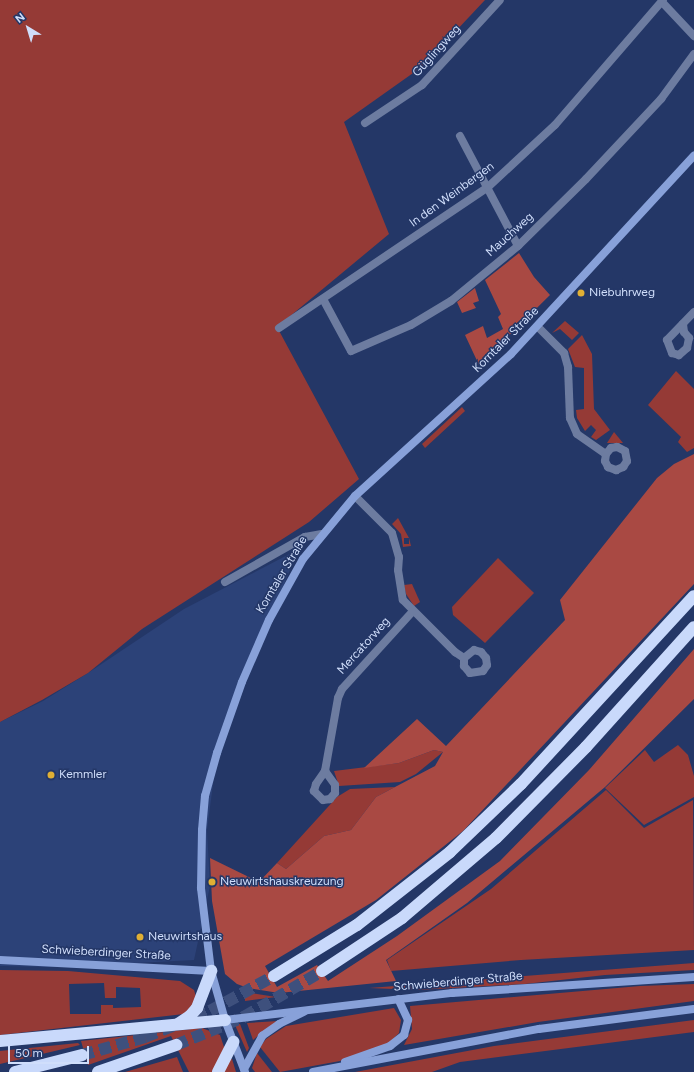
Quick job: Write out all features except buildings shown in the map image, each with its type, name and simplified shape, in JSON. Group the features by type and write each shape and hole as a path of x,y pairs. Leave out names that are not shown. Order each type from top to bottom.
{"highway":[{"path":"274,976 384,905 476,829 551,752 694,596"},
{"path":"322,971 402,918 496,838 586,747 694,627"},
{"path":"177,1024 190,1016 197,1008 211,971"},
{"path":"0,1041 225,1020"},
{"path":"218,1072 233,1042"},
{"path":"98,1072 176,1045"},
{"path":"15,1072 82,1055"}],"street":[{"name":"Güglingweg","path":"365,123 422,86 500,0"},
{"path":"662,1 694,36"},
{"name":"In den Weinbergen","path":"279,328 488,187 555,125 662,1"},
{"name":"Mauchweg","path":"323,299 351,351 411,325 451,301 518,246 586,179 661,99 694,54"},
{"path":"460,136 518,246"},
{"name":"Korntaler Straße","path":"245,1070 225,1020 211,971 200,880 206,796 242,682 269,620 303,559 322,534 355,496 472,391 538,327 694,156"},
{"path":"683,324 684,332 689,338 687,348 680,355 672,353 667,340 694,312"},
{"path":"538,327 564,353 568,367 570,418 577,434 606,454"},
{"path":"355,496 392,533 399,557 400,592 403,600 412,612 464,658"},
{"path":"225,582 306,537 322,534"},
{"name":"Mercatorweg","path":"325,771 338,698 342,689 412,612"},
{"name":"Schwieberdinger Straße","path":"0,960 211,971"},
{"name":"Schwieberdinger Straße","path":"225,1020 398,999 694,976"},
{"path":"331,1068 390,1046 404,1035 408,1020 398,999"},
{"path":"245,1070 262,1036 279,1024 311,1009"},
{"path":"313,1072 539,1029 694,1009"}],"shaded area":[{"path":"0,0 485,0 423,66 344,122 389,234 277,327 359,479 309,522 142,629 88,673 42,700 0,722"},
{"path":"519,253 534,277 550,295 479,365 465,335 483,326 487,338 503,329 498,317 501,314 485,280"},
{"path":"475,288 479,301 473,303 476,308 462,313 457,302"},
{"path":"565,321 579,333 572,340 560,329 552,333"},
{"path":"582,335 592,354 594,409 610,430 596,440 591,437 596,430 591,425 585,431 577,418 576,410 584,409 584,368 575,367 568,349"},
{"path":"676,371 694,389 694,448 687,452 678,442 681,437 648,405"},
{"path":"462,407 465,411 425,448 422,444"},
{"path":"614,432 623,443 607,443"},
{"path":"694,454 694,584 463,831 376,900 265,966 277,987 317,965 328,981 397,936 500,861 589,770 694,649 694,699 605,787 467,903 386,960 396,981 279,993 248,988 237,984 225,974 212,901 210,858 259,882 277,863 286,869 324,836 351,830 376,797 435,766 443,752 434,750 399,763 364,768 417,719 446,746 565,620 560,600 657,478 674,464"},
{"path":"398,518 409,538 411,546 403,547 401,534 392,524","holes":["404,538 409,538 409,544 404,544"]},
{"path":"299,549 241,685 217,754 207,830 210,886 194,960 58,967 0,966 0,722 43,701 184,609"},
{"path":"498,558 534,593 485,643 453,615 452,607"},
{"path":"412,584 420,602 414,606 406,594 404,585"},
{"path":"678,745 688,755 694,776 694,797 644,825 605,788 645,750 654,762"},
{"path":"434,750 443,752 416,774 400,782 339,786 334,771 399,763"},
{"path":"395,787 376,797 351,830 324,836 286,869 277,863 337,797 350,789"},
{"path":"606,790 644,828 693,800 694,950 521,960 391,971 387,960 491,889"},
{"path":"694,963 694,970 605,975 525,984 418,990 369,988"},
{"path":"0,970 68,971 180,981 194,990 197,1000 184,1014 0,1035","holes":["104,983 105,998 116,998 116,987 140,988 141,1007 113,1008 113,1005 101,1005 101,1014 70,1014 69,984"]},
{"path":"694,984 694,1001 538,1022 404,1045 412,1029 410,1006 640,986"},
{"path":"245,992 276,997 245,1001"},
{"path":"394,1008 401,1020 399,1033 389,1043 340,1061 280,1072 260,1047 266,1039 286,1026"},
{"path":"694,1020 694,1032 460,1062 432,1072 355,1072 494,1046"},
{"path":"278,1021 260,1034 253,1040 247,1023"},
{"path":"240,1024 249,1048 247,1052 235,1025"},
{"path":"202,1028 220,1035 225,1050 212,1072 189,1072 171,1036 88,1065 81,1041"},
{"path":"78,1043 80,1045 0,1064 0,1051"},
{"path":"257,1053 272,1072 255,1072 252,1068"},
{"path":"177,1057 183,1072 125,1072"},
{"path":"232,1059 236,1072 223,1072 230,1060"}],"tunnel":[{"path":"176,1045 244,1017 322,971"},
{"path":"82,1055 145,1037 210,1011 274,976"}],"place":[{"name":"Niebuhrweg","path":"581,293"},
{"name":"Kemmler","path":"51,775"},
{"name":"Neuwirtshauskreuzung","path":"212,882"},
{"name":"Neuwirtshaus","path":"140,937"}]}
